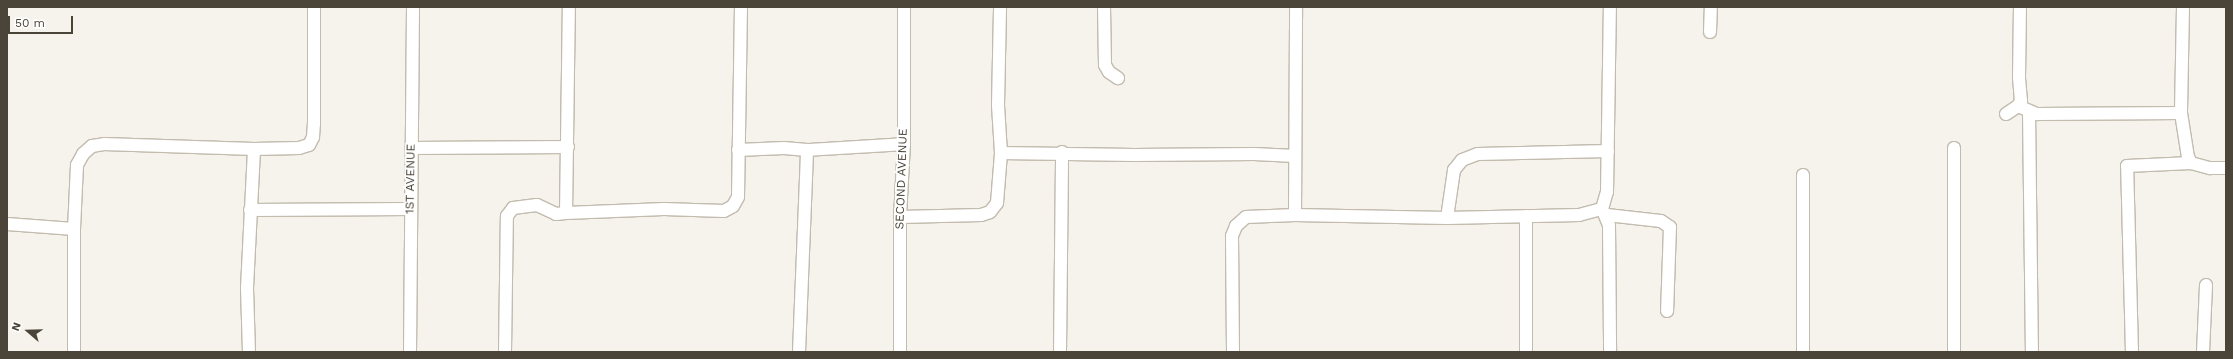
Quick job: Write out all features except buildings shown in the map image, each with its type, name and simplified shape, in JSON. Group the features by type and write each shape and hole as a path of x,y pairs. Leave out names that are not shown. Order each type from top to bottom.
{"street":[{"path":"74,352 74,229 77,166 83,154 92,146 104,144 254,149 299,148 309,144 313,137 314,7"},
{"name":"1ST AVENUE","path":"410,352 410,209 413,7"},
{"path":"566,213 569,7"},
{"path":"505,352 507,216 513,208 537,205 556,214 664,209 724,211 733,206 738,198 740,7"},
{"name":"SECOND AVENUE","path":"900,352 900,217 904,144 904,7"},
{"path":"900,217 981,215 990,212 997,203 1000,153 998,106 1000,7"},
{"path":"1104,7 1105,65 1109,72 1118,78"},
{"path":"1295,215 1296,7"},
{"path":"1610,7 1608,192 1604,212 1609,225 1610,352"},
{"path":"1710,32 1711,7"},
{"path":"2020,7 2019,78 2023,108 2032,352"},
{"path":"2182,7 2181,113 2188,156 2191,163"},
{"path":"2006,114 2023,108 2037,114 2181,113"},
{"path":"738,150 784,148 807,150 904,144"},
{"path":"411,148 568,147"},
{"path":"1954,148 1954,352"},
{"path":"249,352 247,288 254,149"},
{"path":"799,352 807,150"},
{"path":"1447,218 1454,170 1462,160 1478,154 1608,151"},
{"path":"1000,153 1062,152 1134,155 1254,154 1295,156"},
{"path":"1060,352 1062,152"},
{"path":"2132,352 2127,166 2191,163 2210,168 2226,168"},
{"path":"1803,175 1804,352"},
{"path":"250,210 410,209"},
{"path":"1233,352 1232,236 1236,226 1246,217 1295,215 1447,218 1579,215 1604,212 1661,221 1670,227 1667,312"},
{"path":"1526,216 1528,338 1526,352"},
{"path":"7,224 74,229"},
{"path":"2203,352 2206,285"}]}
